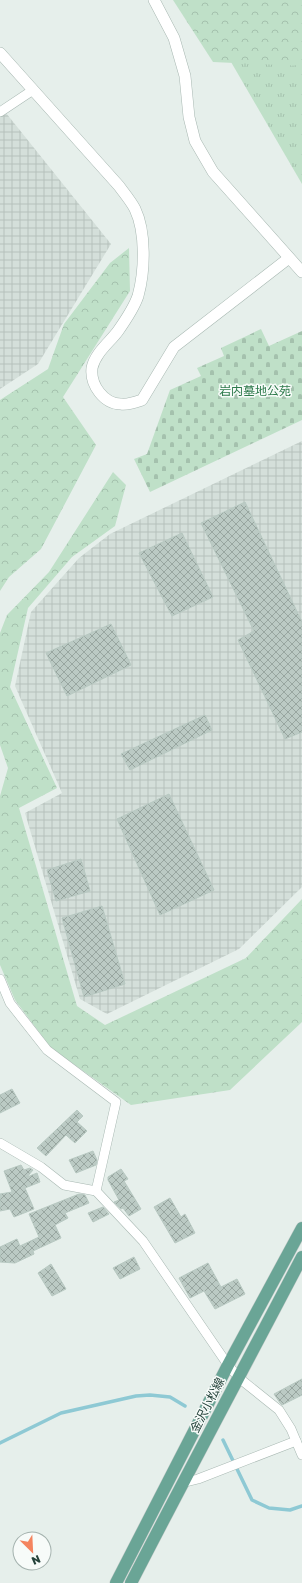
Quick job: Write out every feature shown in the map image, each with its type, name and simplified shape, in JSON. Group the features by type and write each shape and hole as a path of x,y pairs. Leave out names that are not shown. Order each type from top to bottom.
{"main road":[{"name":"金沢小松線","path":"116,1583 228,1365 302,1228"},
{"name":"金沢小松線","path":"131,1583 182,1483 302,1257"}],"street":[{"path":"154,0 174,38 185,76 189,117 195,141 213,172 302,272"},
{"path":"0,53 120,186 134,209 142,230 142,277 137,298 118,331 98,356 92,367 92,378 100,395 111,402 121,405 142,400 174,347 289,258"},
{"path":"0,112 33,90"},
{"path":"0,979 10,1003 47,1050 116,1102 96,1191"},
{"path":"0,1143 41,1167 64,1186 96,1191 143,1241 228,1365 239,1378 279,1410 291,1429 302,1455"},
{"path":"182,1483 198,1479 239,1464 296,1441"}],"shaded area":[{"path":"2,108 111,244 38,364 0,389 0,109"},
{"path":"302,441 302,887 239,949 107,1014 80,999 25,813 62,793 15,686 31,612 79,558 110,534"}],"green space":[{"path":"173,0 302,0 302,66 213,62"},
{"path":"195,0 302,0 302,184"},
{"path":"129,248 130,291 63,397 96,445 41,549 9,577 0,591 0,400 48,369 64,324 110,263"},
{"name":"岩内墓地公苑","path":"261,329 269,346 302,331 302,420 150,492 134,459 147,454 170,390 201,376 197,368 224,356 221,348"},
{"path":"113,472 126,485 115,526 72,557 28,608 10,687 57,788 19,808 77,1006 105,1025 246,958 302,899 302,1022 230,1090 131,1105 51,1048 15,1000 0,965 0,796 8,768 0,745 0,633 7,615 49,572"}],"building":[{"path":"245,502 302,622 302,732 285,739 238,640 254,631 201,523"},
{"path":"182,533 213,597 172,616 139,553"},
{"path":"111,624 131,665 67,696 46,653"},
{"path":"205,715 212,730 130,770 121,754"},
{"path":"169,794 214,890 160,915 117,819"},
{"path":"81,859 90,891 56,901 47,870"},
{"path":"102,906 125,984 84,997 62,918"},
{"path":"12,1089 20,1103 0,1113 0,1095"},
{"path":"77,1110 83,1116 77,1122 87,1131 75,1143 66,1135 46,1156 37,1148"},
{"path":"93,1151 97,1160 96,1165 76,1173 69,1160"},
{"path":"21,1165 24,1170 30,1168 33,1170 27,1177 37,1173 40,1182 25,1188 34,1209 14,1217 10,1209 0,1211 0,1194 12,1192 4,1171"},
{"path":"121,1169 128,1179 124,1181 141,1209 129,1216 123,1208 121,1209 114,1202 119,1200 108,1180 108,1177"},
{"path":"79,1194 85,1195 89,1203 65,1213 68,1218 55,1225 61,1238 33,1251 34,1254 15,1263 0,1262 0,1247 17,1239 20,1246 39,1237 29,1214"},
{"path":"170,1198 181,1217 185,1214 195,1233 175,1243 154,1207"},
{"path":"103,1207 109,1214 93,1222 88,1213"},
{"path":"134,1257 140,1269 120,1279 113,1268"},
{"path":"208,1263 221,1287 237,1279 245,1294 215,1309 204,1291 190,1298 179,1278"},
{"path":"51,1264 66,1289 52,1296 38,1273"},
{"path":"302,1379 302,1395 282,1405 274,1394"}],"waterway":[{"path":"0,1443 61,1413 136,1396 150,1395 170,1397 185,1406"},
{"path":"223,1440 252,1500 269,1508 290,1510 302,1506"}]}
